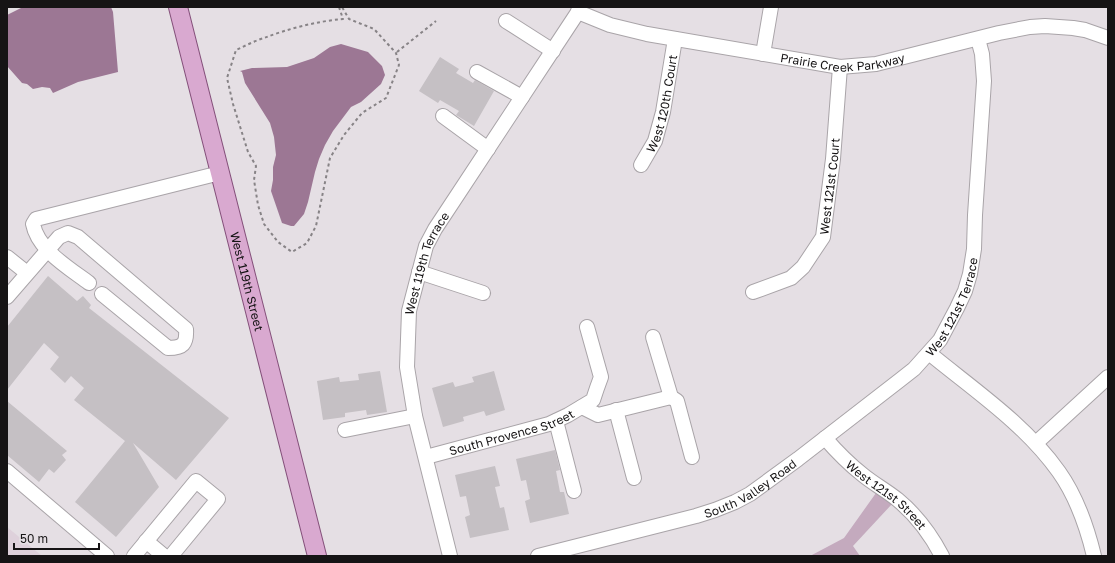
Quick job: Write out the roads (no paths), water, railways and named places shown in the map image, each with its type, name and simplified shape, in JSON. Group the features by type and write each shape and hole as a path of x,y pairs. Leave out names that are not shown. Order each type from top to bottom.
{"main road":[{"name":"West 119th Street","path":"178,7 317,556"}],"street":[{"path":"763,54 771,7"},
{"name":"Prairie Creek Parkway","path":"578,10 610,25 630,31 840,67 876,64 1018,29 1045,26 1086,30 1108,38"},
{"name":"West 119th Terrace","path":"450,556 415,416 407,367 409,310 426,246 429,240 553,51 578,10"},
{"path":"506,21 553,51"},
{"name":"West 120th Court","path":"641,165 655,141 663,112 675,39"},
{"name":"West 121st Terrace","path":"978,39 982,54 984,81 974,249 965,291 940,340 929,354 1002,412 1036,443 1060,473 1076,503 1094,556"},
{"name":"West 121st Court","path":"753,292 791,278 803,267 823,236 833,159 840,67"},
{"path":"477,72 522,97"},
{"path":"443,116 488,149"},
{"path":"89,283 46,250 38,240 34,231 33,224 36,219 220,173"},
{"path":"7,297 59,236 68,233 78,237 186,329 187,338 183,344 177,348 168,348 102,294"},
{"path":"7,257 27,273"},
{"path":"419,272 483,293"},
{"path":"587,326 602,377 588,403 598,415 670,397 677,401 692,457"},
{"path":"653,337 670,397"},
{"name":"South Valley Road","path":"541,556 702,514 735,502 750,494 825,438 900,380 929,354"},
{"path":"1036,443 1108,377"},
{"name":"South Provence Street","path":"426,457 549,424 588,403"},
{"path":"616,410 634,478"},
{"path":"345,430 415,416"},
{"path":"556,421 574,491"},
{"name":"West 121st Street","path":"825,438 838,454 898,500 912,513 929,535 942,556"},
{"path":"7,470 107,556"},
{"path":"134,556 196,481 218,499 171,556"},
{"path":"146,541 164,556"}]}
